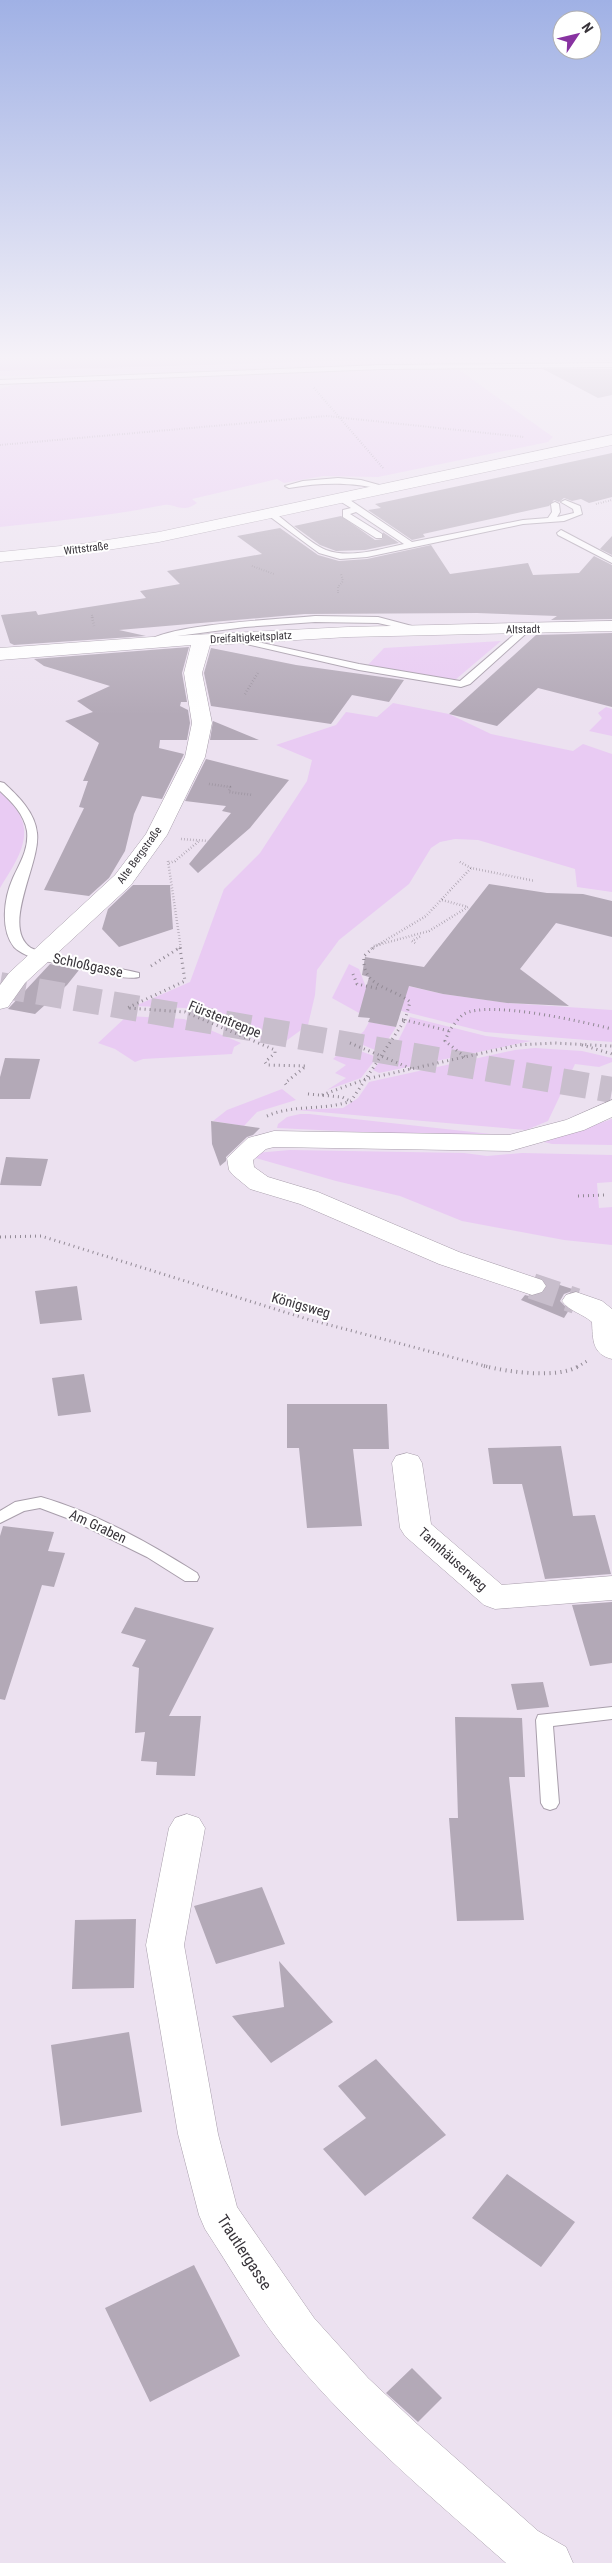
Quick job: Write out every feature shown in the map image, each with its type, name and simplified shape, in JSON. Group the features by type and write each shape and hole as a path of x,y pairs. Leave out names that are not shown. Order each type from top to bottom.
{"street":[{"name":"Wittstraße","path":"0,557 124,543 445,476"},
{"name":"Altstadt","path":"428,630 610,627"},
{"name":"Dreifaltigkeitsplatz","path":"0,654 152,642 428,630"},
{"name":"Alte Bergstraße","path":"0,1002 17,978 41,954 123,880 156,836 196,756 202,723 193,673 202,640"},
{"path":"532,1286 449,1258 309,1198 259,1183 242,1170 240,1158 257,1143 274,1140 517,1142 575,1125 612,1107"},
{"path":"576,1301 592,1307 606,1319 608,1346 601,1354"},
{"name":"Tannhäuserweg","path":"407,1463 416,1528 495,1597 612,1588"},
{"name":"Trautlergasse","path":"187,1828 165,1945 188,2067 198,2134 219,2215 299,2333 353,2393 401,2440 522,2547 550,2563"}],"lane":[{"path":"289,486 321,481 355,480 386,488"},
{"path":"341,498 410,545"},
{"path":"269,513 322,552 333,556 353,556 514,524 564,519 579,512 571,503"},
{"path":"551,519 556,512 553,507"},
{"path":"357,509 346,512 346,515 378,536"},
{"path":"561,533 612,560"},
{"path":"152,642 168,634 245,624 315,619 378,620 428,630"},
{"path":"229,639 360,667 461,684 467,682 526,629"},
{"name":"Schloßgasse","path":"0,785 23,808 33,833 32,845 8,900 6,915 18,945 83,966 135,975"},
{"name":"Am Graben","path":"0,1518 20,1506 41,1502 77,1516 153,1552 191,1577"},
{"path":"550,1803 544,1720 612,1713"}],"path":[{"path":"390,476 406,484"},
{"path":"252,566 274,574"},
{"path":"245,694 259,672"},
{"path":"222,785 230,787 229,792 253,795"},
{"name":"Fürstentreppe","path":"208,841 198,840 175,861 168,862 182,948 185,981 127,1008 186,1012 272,1049 275,1053 266,1059 267,1065 306,1066 285,1083 287,1086"},
{"path":"460,862 471,868 535,881"},
{"path":"383,990 372,983 364,962 365,954 374,946 426,916 471,868"},
{"path":"415,944 412,941 468,907 442,900"},
{"path":"374,946 429,931"},
{"path":"135,975 182,948"},
{"path":"264,1118 283,1110 350,1101 356,1096 405,1020 410,1002 404,996 357,984 353,974"},
{"path":"465,1058 445,1042 449,1031 464,1014 483,1009 568,1018 612,1029"},
{"path":"398,1019 449,1031"},
{"path":"350,1043 413,1069"},
{"path":"322,1095 366,1079 525,1044 612,1046"},
{"path":"577,1044 612,1054"},
{"path":"308,1094 342,1096 350,1101"},
{"path":"578,1196 606,1195"},
{"name":"Königsweg","path":"0,1237 41,1236 307,1320 490,1368 552,1374 571,1371 601,1354"}],"shaded area":[{"path":"0,476 385,476 323,476 284,483 277,479 192,499 197,503 187,508 164,505 103,515 0,527"},
{"path":"501,641 455,680 366,667 384,648"},
{"path":"393,703 449,714 491,734 573,751 583,744 612,754 612,892 577,887 575,869 478,840 455,839 440,842 431,848 409,884 339,940 317,970 315,995 308,1025 279,1046 185,1008 135,1006 190,982 224,889 260,853 307,781 312,760 276,745 336,725 346,712 377,717"},
{"path":"606,707 612,709 612,736 589,731 602,718 598,713"},
{"path":"0,792 18,812 23,822 24,832 23,842 16,861 0,888"},
{"path":"349,964 359,969 369,995 359,1013 332,998"},
{"path":"408,986 443,994 508,1003 612,1010 612,1042 485,1032 378,1005"},
{"path":"127,1016 184,1019 241,1043 234,1047 232,1054 143,1059 135,1062 115,1049 98,1043"},
{"path":"410,1017 486,1036 531,1041 379,1073 373,1070 385,1055 389,1056 393,1051"},
{"path":"369,1022 396,1027 380,1052 353,1041 364,1031"},
{"path":"346,1046 377,1057 361,1078 327,1090 346,1078 335,1073 346,1065 333,1059"},
{"path":"535,1048 582,1051 612,1058 612,1062 599,1067 575,1064 548,1121 526,1130 296,1110 343,1108 358,1098 369,1082 515,1050"},
{"path":"282,1089 296,1100 257,1112 244,1126 213,1121 227,1110"},
{"path":"300,1114 509,1136 484,1138 277,1128 278,1124 287,1117"},
{"path":"612,1119 612,1145 552,1144 544,1142"},
{"path":"290,1150 464,1153 487,1156 522,1153 612,1155 612,1182 597,1183 599,1208 612,1207 612,1245 564,1240 462,1221 400,1196 336,1181 252,1157 255,1153"}],"building":[{"path":"507,476 612,476 612,497 589,503 581,499 572,501 564,498 559,502 554,500 549,506 423,534 425,537 412,540 368,510 381,508 375,504"},
{"path":"341,516 375,540 383,539 383,532 399,543 365,550 336,551 320,545 294,526"},
{"path":"280,528 318,555 339,561 367,559 431,545 450,574 528,563 533,575 579,573 594,556 612,565 612,619 551,620 557,616 477,613 305,614 119,630 146,636 14,645 10,643 1,615 36,611 38,615 146,598 140,591 180,584 167,571 262,554 237,536"},
{"path":"612,536 612,555 600,549"},
{"path":"612,633 612,707 538,688 497,726 449,714 536,635"},
{"path":"189,647 182,673 187,702 181,702 180,706 188,710 190,723 187,740 160,740 159,748 184,754 162,799 142,796 134,814 125,851 109,878 89,896 44,890 84,808 79,807 88,781 83,781 99,743 65,721 93,712 77,701 110,686 44,666 34,659"},
{"path":"211,648 296,665 404,680 389,702 352,695 331,724 211,706 204,673"},
{"path":"213,721 259,740 210,740"},
{"path":"206,759 289,780 250,828 198,873 189,864 231,813 222,811 226,806 185,801"},
{"path":"489,884 547,893 583,894 612,901 612,937 556,923 520,969 569,1006 507,1003 443,994 409,986 396,1027 368,1022 370,1018 358,1017 369,977 362,975 365,957 424,967"},
{"path":"133,885 170,885 173,929 119,947 102,929 108,909"},
{"path":"50,964 79,970 67,985 35,1014 8,1009"},
{"path":"5,1058 40,1059 30,1099 0,1099 0,1077"},
{"path":"211,1121 260,1128 253,1135 247,1137 226,1157 226,1161 220,1166 212,1144"},
{"path":"6,1157 48,1159 41,1186 0,1185"},
{"path":"544,1280 582,1292 575,1290 564,1294 560,1301 569,1310 564,1318 521,1300 525,1295 533,1297 544,1293 548,1287"},
{"path":"77,1286 82,1320 40,1324 35,1291"},
{"path":"84,1374 91,1412 58,1416 52,1378"},
{"path":"287,1404 387,1404 389,1449 353,1449 362,1526 307,1528 299,1448 287,1448"},
{"path":"561,1446 573,1516 595,1515 611,1574 545,1579 522,1484 493,1484 488,1448"},
{"path":"3,1526 54,1532 48,1551 65,1553 54,1587 42,1585 5,1700 0,1699 0,1536"},
{"path":"612,1602 612,1663 590,1666 572,1605"},
{"path":"135,1607 214,1628 169,1716 201,1716 195,1776 156,1775 157,1762 141,1761 145,1732 135,1733 139,1668 132,1666 146,1640 121,1633"},
{"path":"543,1682 549,1707 517,1710 511,1684"},
{"path":"455,1717 522,1718 525,1777 509,1777 524,1920 457,1921 449,1818 458,1818"},
{"path":"262,1887 285,1944 216,1964 194,1906"},
{"path":"136,1919 134,1988 72,1989 75,1920"},
{"path":"279,1961 333,2022 271,2063 232,2016 284,2007"},
{"path":"129,2032 142,2112 61,2126 51,2045"},
{"path":"376,2059 446,2135 365,2196 323,2149 366,2118 338,2086"},
{"path":"507,2174 575,2222 541,2267 472,2218"},
{"path":"194,2265 240,2356 150,2402 105,2308"},
{"path":"412,2368 442,2398 418,2422 386,2393"}],"tunnel":[{"path":"0,985 612,1090"},
{"path":"532,1286 576,1301"}]}
